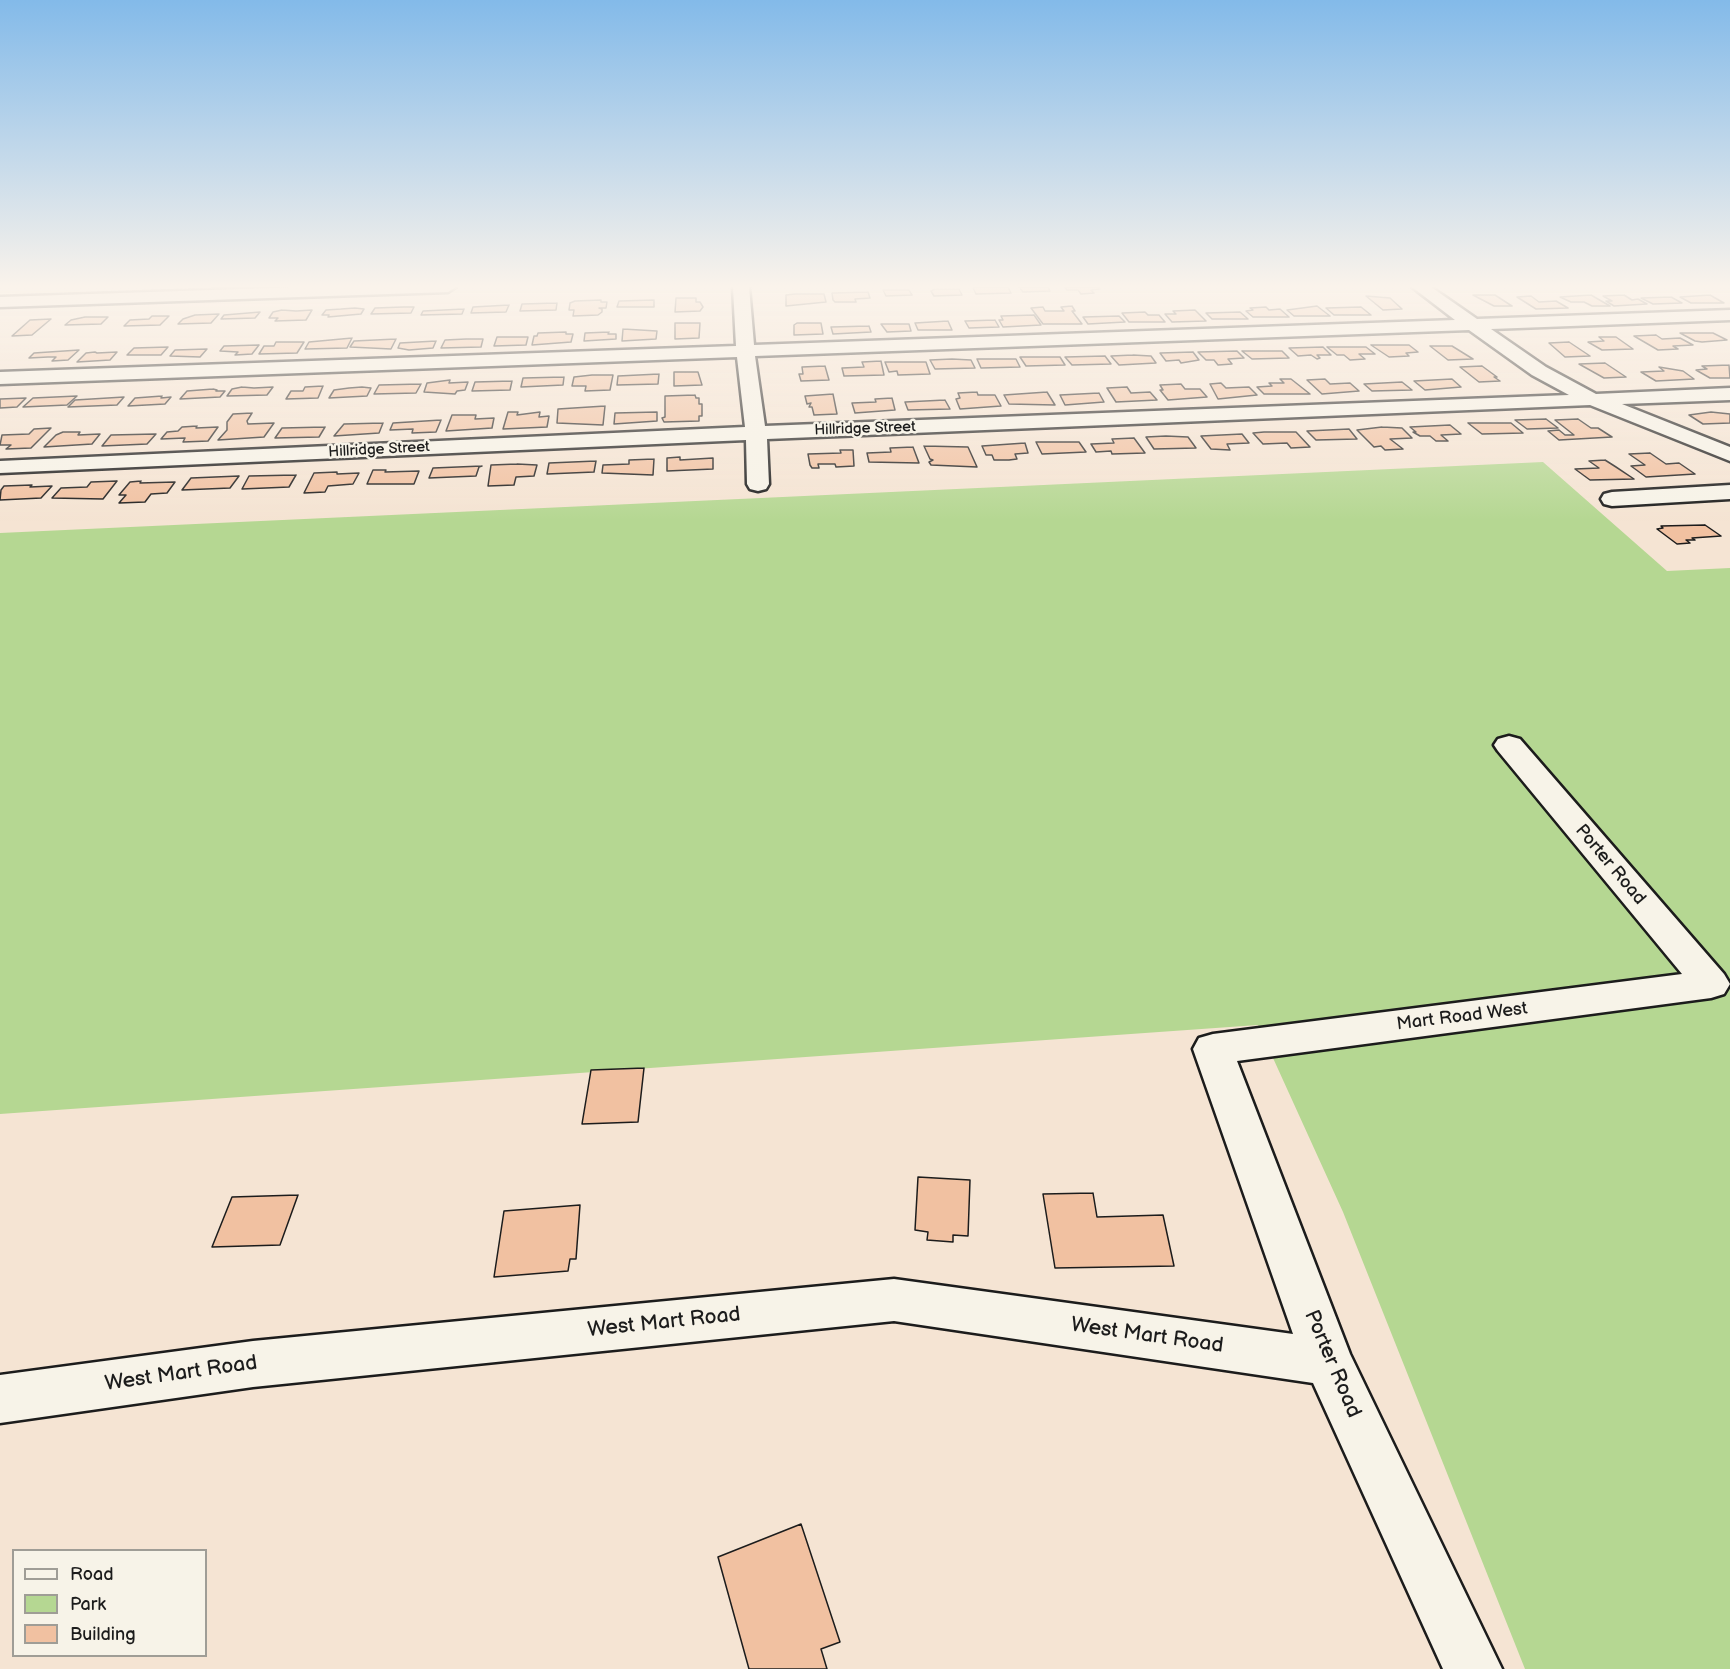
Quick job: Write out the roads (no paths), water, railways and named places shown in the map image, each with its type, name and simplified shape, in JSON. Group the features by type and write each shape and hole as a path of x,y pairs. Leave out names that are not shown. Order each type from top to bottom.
{"street":[{"path":"0,378 362,365"},
{"path":"747,365 756,433 758,484"},
{"path":"1530,365 1594,400 1730,455"},
{"name":"Hillridge Street","path":"0,467 756,433 1730,394"},
{"path":"1612,499 1730,492"},
{"name":"Porter Road","path":"1509,745 1712,984"},
{"name":"Mart Road West","path":"1213,1049 1712,984"},
{"name":"Porter Road","path":"1213,1049 1328,1362 1473,1669"},
{"name":"West Mart Road","path":"0,1400 253,1364 894,1300 1328,1362"}]}
